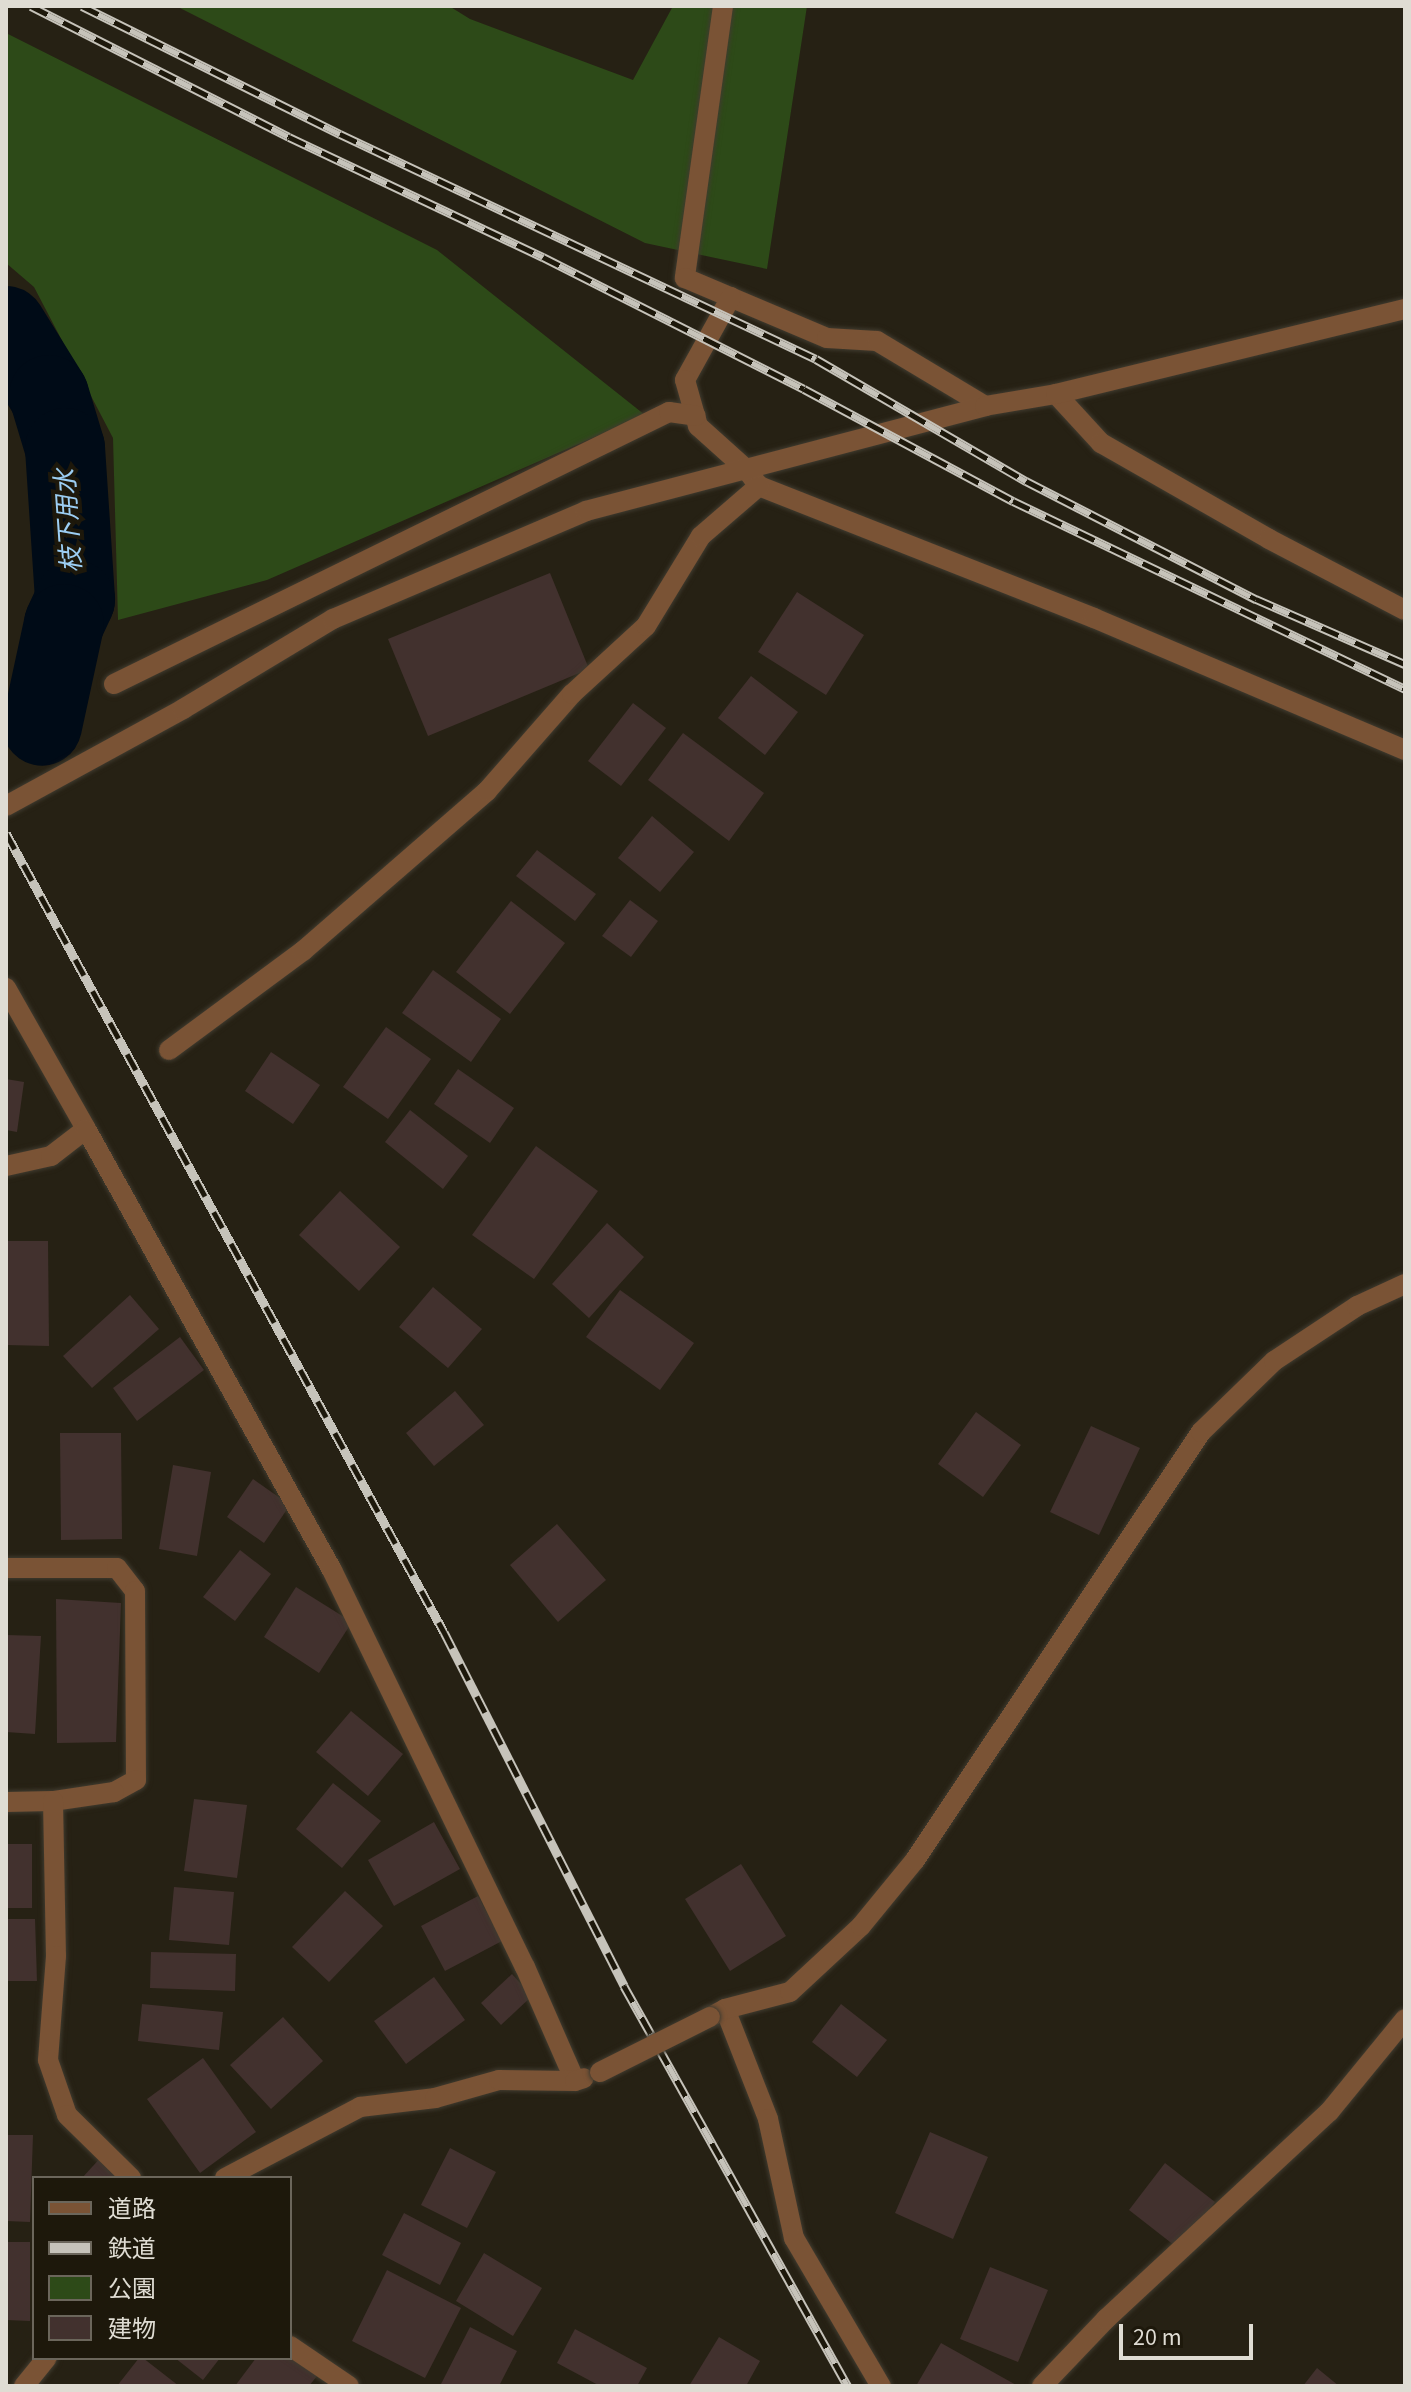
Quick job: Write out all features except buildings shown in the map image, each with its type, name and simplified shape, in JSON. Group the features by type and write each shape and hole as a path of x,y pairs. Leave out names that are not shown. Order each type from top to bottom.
{"street":[{"path":"723,6 685,278 827,338 877,341 985,406"},
{"path":"731,297 685,380 698,426 752,477 1405,750"},
{"path":"6,806 183,709 333,619 586,511 752,477 985,406 1056,394 1405,309"},
{"path":"1056,394 1101,443 1269,539 1405,610"},
{"path":"114,684 669,412 696,416"},
{"path":"169,1050 303,951 487,791 572,694 646,626 701,536 752,477"},
{"path":"6,988 332,1570 525,1967 575,2081"},
{"path":"6,1166 51,1156 86,1129"},
{"path":"229,2176 360,2107 435,2098 499,2080 575,2081 600,2072 718,2013 790,1992 870,1915 915,1860 1201,1432 1274,1361 1357,1306 1405,1284"},
{"path":"6,1568 117,1568 135,1591 136,1780 114,1792 53,1801 6,1802"},
{"path":"53,1801 56,1956 48,2060 67,2115 129,2176"},
{"path":"718,2013 768,2119 794,2238 881,2386"},
{"path":"1042,2386 1106,2319 1329,2112 1405,2019"},
{"path":"292,2347 349,2386"},
{"path":"24,2386 45,2360"}],"green space":[{"path":"176,6 449,6 470,19 633,80 673,6 807,6 767,269 645,243"},
{"path":"6,33 437,250 645,415 267,580 118,620 113,438 34,287 6,263"}],"waterway":[{"name":"枝下用水","path":"6,326 49,395 65,448 75,600 64,624 42,726"}],"railway":[{"path":"31,6 289,137 543,257 804,389 1013,501 1405,689"},
{"path":"82,6 340,134 816,359 1026,481 1256,599 1405,664"},
{"path":"6,833 444,1632 624,1986 848,2386"}]}
